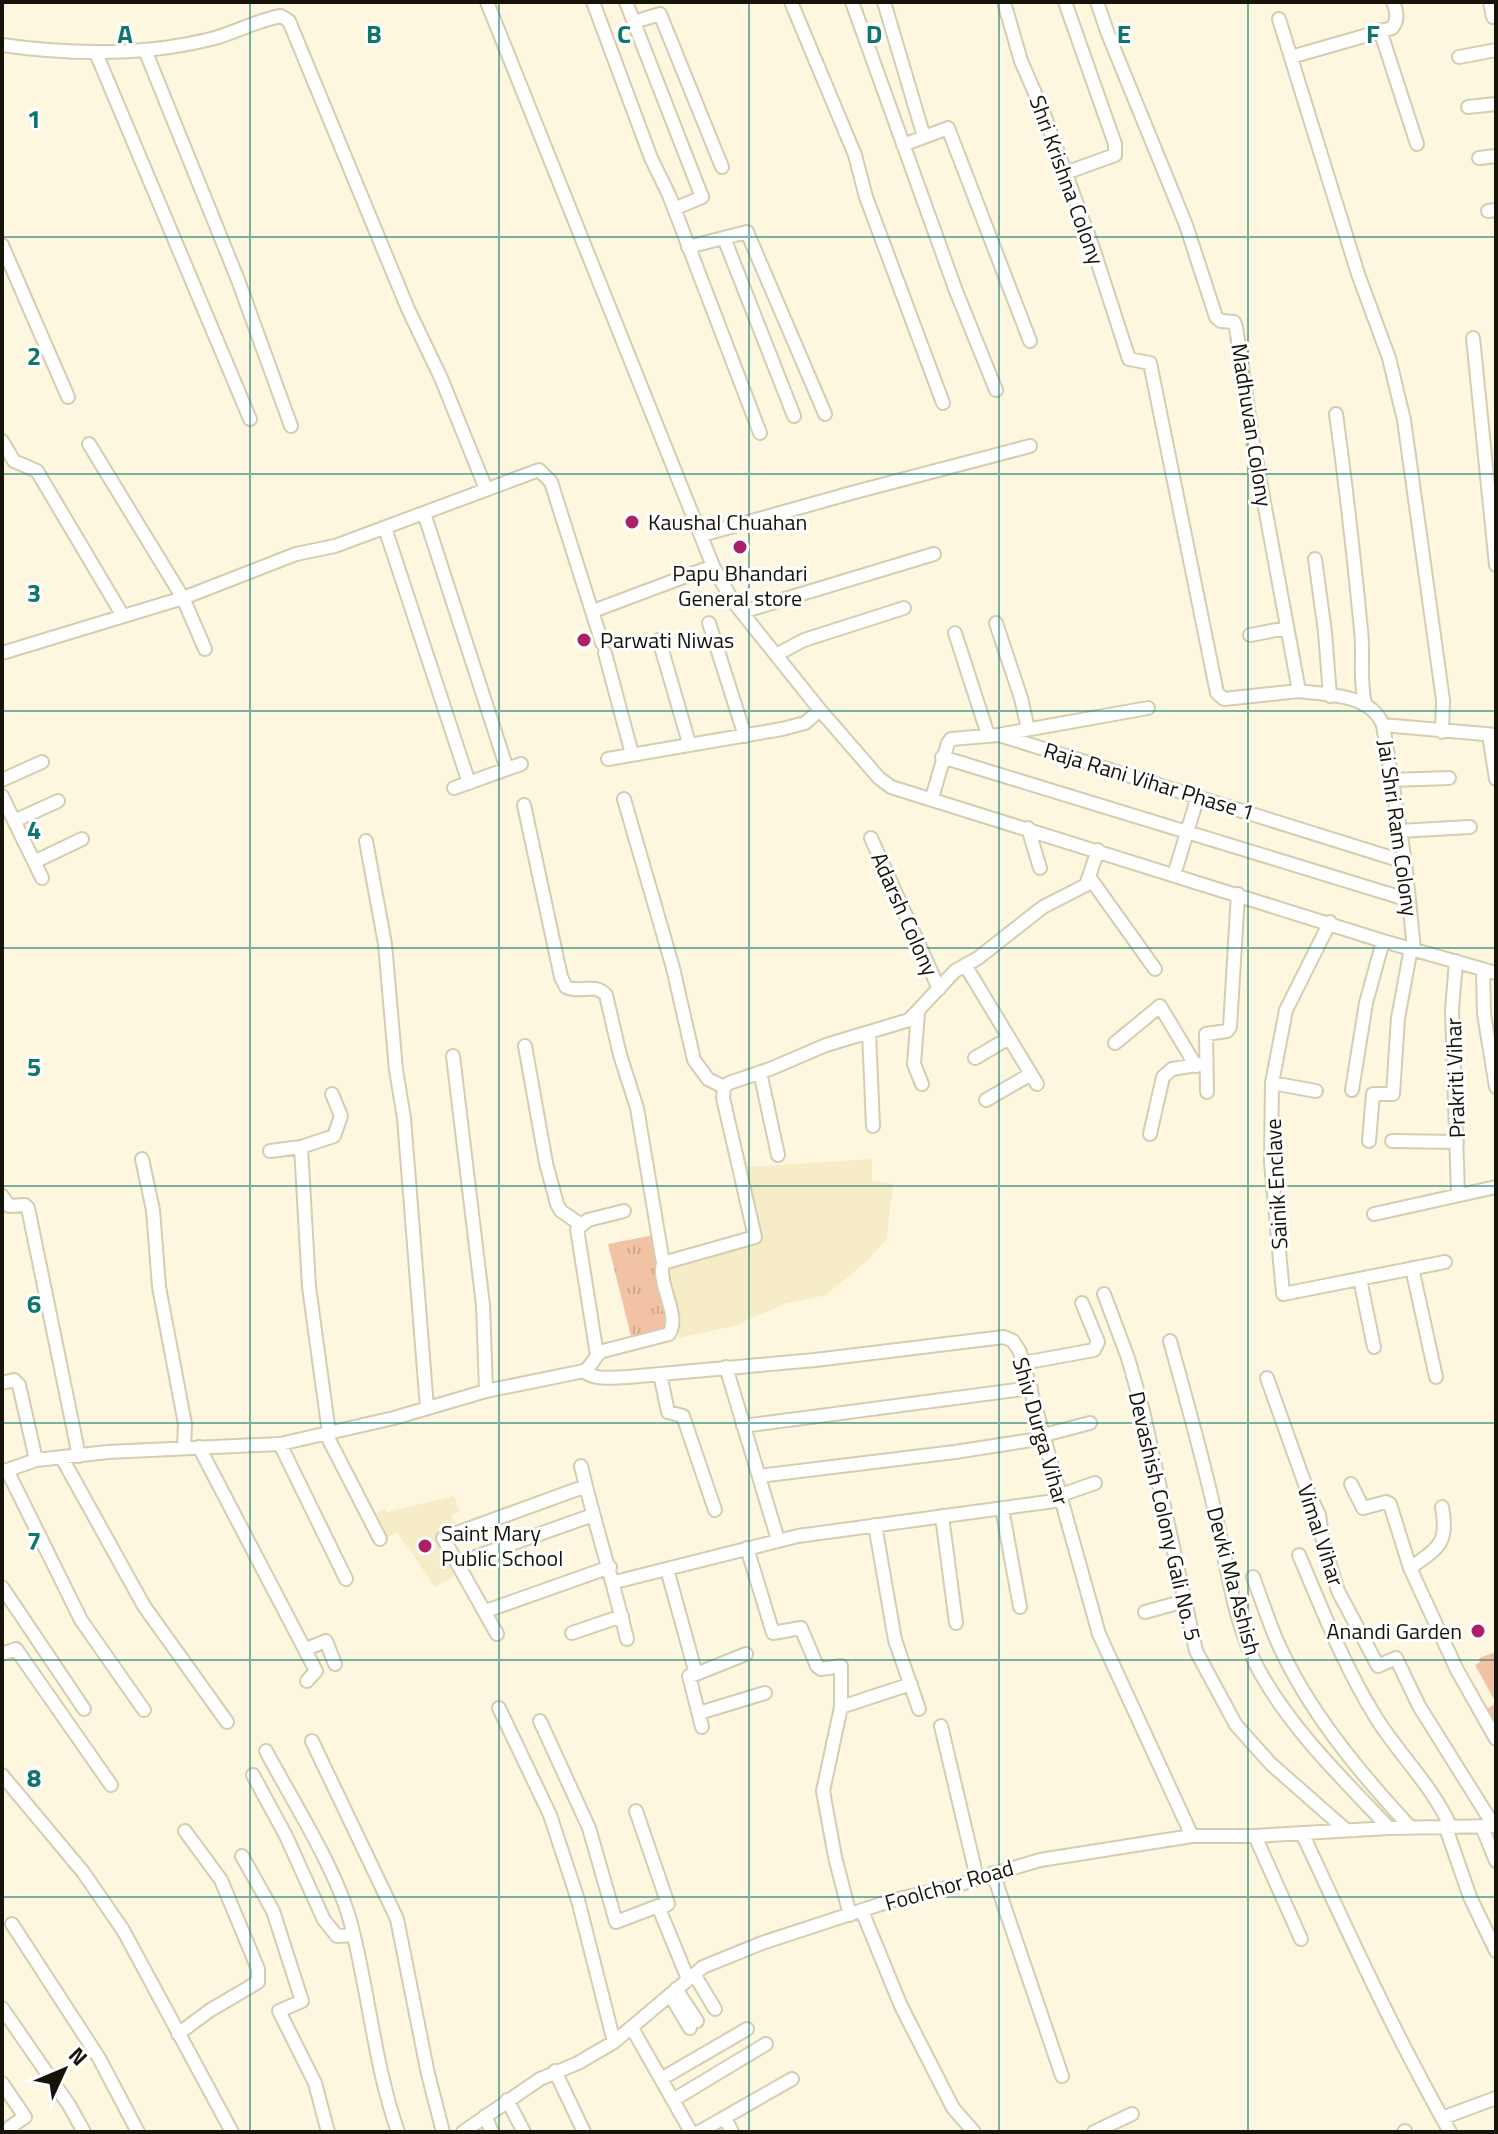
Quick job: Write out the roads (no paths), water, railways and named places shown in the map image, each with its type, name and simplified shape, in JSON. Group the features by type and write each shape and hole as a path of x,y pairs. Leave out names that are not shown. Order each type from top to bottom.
{"street":[{"path":"487,2 713,566 742,612 816,714 891,787 1383,941 1489,971 1484,1014 1496,1087"},
{"path":"593,2 760,433"},
{"path":"626,2 702,197 674,209"},
{"path":"791,2 855,155 866,197 943,403"},
{"path":"852,2 956,291 996,390"},
{"path":"884,2 924,137"},
{"name":"Shri Krishna Colony","path":"1004,2 1021,61 1065,173 1129,359 1150,363 1217,693 1224,699 1299,691"},
{"path":"1065,2 1115,144 1115,155 1065,173"},
{"name":"Madhuvan Colony","path":"1097,2 1186,225 1216,317 1221,321 1234,322 1236,327 1253,443 1299,691"},
{"path":"1291,57 1392,28 1396,23 1397,11 1393,2"},
{"path":"1490,2 1493,17"},
{"path":"634,22 660,14 722,167"},
{"path":"2,45 96,53 145,50 211,39 272,17 281,16 289,21 486,489"},
{"path":"1279,19 1358,274 1389,358 1404,420 1443,700 1442,732"},
{"path":"1380,30 1417,144"},
{"path":"145,50 238,280 291,426"},
{"path":"1459,57 1496,50"},
{"path":"96,53 250,419"},
{"path":"1468,107 1496,104"},
{"path":"903,145 948,128 1030,341"},
{"path":"1479,158 1496,156"},
{"path":"688,247 747,232 825,414"},
{"path":"724,238 794,416"},
{"path":"2,245 68,397"},
{"path":"1473,338 1496,565"},
{"path":"1336,414 1350,509 1363,644 1362,691 1365,703"},
{"path":"2,441 14,461 37,471 123,616"},
{"path":"89,444 183,598 205,649"},
{"path":"702,535 1030,446"},
{"path":"2,653 183,598 296,554 335,546 539,470 546,475 593,611 632,754"},
{"path":"424,513 507,769"},
{"path":"385,528 469,783"},
{"path":"742,612 934,554"},
{"path":"1315,559 1330,696"},
{"path":"593,611 713,566"},
{"path":"776,655 804,640 904,608"},
{"path":"709,623 745,736"},
{"path":"996,623 1028,729"},
{"path":"1250,635 1287,628"},
{"path":"955,633 994,735 1148,708"},
{"path":"659,640 689,743"},
{"path":"1299,691 1365,703 1377,713 1383,725"},
{"path":"608,759 745,736 805,723 816,714"},
{"name":"Jai Shri Ram Colony","path":"1369,1141 1373,1094 1393,1094 1398,1018 1413,948 1405,862 1383,725 1492,735"},
{"name":"Raja Rani Vihar Phase 1","path":"942,757 951,739 994,735 1405,862"},
{"path":"1492,735 1496,779"},
{"path":"932,798 942,757 1409,900"},
{"path":"2,780 42,762"},
{"path":"454,788 521,764"},
{"path":"1391,780 1449,778"},
{"path":"2,796 42,878"},
{"path":"1174,875 1198,796"},
{"path":"624,799 673,968 694,1060 708,1079 724,1087"},
{"path":"14,821 58,801"},
{"path":"524,805 561,977 566,987 573,991 592,987 606,995 637,1108 663,1263 662,1277 673,1323 672,1330 662,1338 603,1351 584,1371"},
{"path":"1399,831 1470,827"},
{"path":"1028,828 1040,868"},
{"name":"Adarsh Colony","path":"871,838 939,989"},
{"path":"34,862 82,839"},
{"path":"366,841 385,944 396,1070 404,1118 427,1408"},
{"path":"663,1263 755,1237 723,1098 724,1087 802,1054 909,1020 955,971 987,951 1043,907 1081,889 1090,878 1098,850"},
{"path":"1090,878 1155,969"},
{"path":"1207,1092 1201,1064 1206,1034 1227,1031 1230,1027 1238,894"},
{"name":"Sainik Enclave","path":"1330,922 1286,1010 1272,1083 1272,1178 1283,1294 1445,1262"},
{"path":"1352,1090 1366,1003 1383,941"},
{"name":"Prakriti Vihar","path":"1456,961 1452,1010 1458,1194"},
{"path":"965,965 1034,1079 986,1100"},
{"path":"1115,1043 1160,1006 1201,1064"},
{"path":"918,1012 914,1064 922,1084"},
{"path":"869,1032 873,1126"},
{"path":"975,1058 1009,1038"},
{"path":"525,1046 546,1163 557,1204 568,1217 580,1224"},
{"path":"453,1056 483,1305 486,1391"},
{"path":"1150,1134 1163,1077 1172,1069 1201,1064"},
{"path":"760,1072 778,1155"},
{"path":"1272,1083 1316,1091"},
{"path":"270,1151 301,1147 334,1136 341,1116 332,1094"},
{"path":"1392,1141 1457,1142"},
{"path":"301,1147 309,1287 327,1434 380,1539"},
{"path":"142,1159 153,1210 159,1287 185,1424 184,1447"},
{"path":"1374,1214 1496,1187"},
{"path":"2,1196 9,1206 25,1205 28,1208 79,1456"},
{"path":"597,1355 577,1229 580,1224 624,1211"},
{"path":"1412,1268 1436,1377"},
{"path":"1360,1279 1374,1347"},
{"name":"Devashish Colony Gali No. 5","path":"1104,1294 1128,1358 1143,1411 1196,1651 1236,1725 1271,1764 1346,1830"},
{"path":"1023,1363 1094,1350 1098,1342 1082,1303"},
{"name":"Shiv Durga Vihar","path":"4,1471 36,1460 184,1447 280,1444 486,1391 584,1371 599,1377 660,1374 815,1360 1004,1337 1013,1341 1031,1388 1099,1634 1192,1836"},
{"name":"Devki Ma Ashish","path":"1170,1341 1213,1502 1235,1601 1260,1672 1312,1747 1389,1828"},
{"path":"726,1367 778,1540"},
{"path":"660,1374 668,1412 683,1416 715,1510"},
{"name":"Vimal Vihar","path":"1267,1378 1319,1515 1323,1542 1338,1591 1378,1666 1396,1658 1419,1706 1491,1827"},
{"path":"2,1383 14,1380 19,1385 36,1460"},
{"path":"743,1426 1031,1388"},
{"path":"759,1476 955,1452 1045,1436 1090,1423"},
{"path":"280,1444 346,1579"},
{"path":"199,1447 306,1649 316,1671 307,1681"},
{"path":"62,1458 144,1606 227,1722"},
{"path":"581,1466 615,1582 627,1639"},
{"path":"4,1471 81,1620 144,1710"},
{"path":"615,1582 778,1540 1061,1498 1095,1483"},
{"path":"1351,1484 1363,1508 1386,1502 1390,1504 1410,1568 1457,1670 1496,1739"},
{"path":"497,1634 443,1538 586,1486"},
{"path":"1410,1568 1439,1546 1446,1534 1442,1507"},
{"path":"1002,1508 1020,1607"},
{"path":"458,1563 593,1515"},
{"path":"942,1516 956,1623"},
{"path":"875,1525 895,1640 919,1709"},
{"path":"747,1548 773,1633 799,1627 817,1666 821,1669 841,1666 841,1707 823,1791 835,1857 856,1913 901,2006 953,2108 974,2132"},
{"path":"1299,1555 1337,1644 1375,1717 1441,1806 1470,1897 1496,1951"},
{"path":"486,1611 610,1567"},
{"path":"667,1569 696,1674"},
{"path":"1253,1577 1277,1642 1301,1687 1341,1747 1411,1828"},
{"path":"2,1587 84,1709"},
{"path":"1145,1612 1185,1601"},
{"path":"572,1633 622,1616"},
{"path":"306,1649 326,1641 335,1664"},
{"path":"2,1654 16,1649 111,1785"},
{"path":"702,1727 689,1676 746,1654"},
{"path":"841,1707 911,1684"},
{"path":"699,1713 765,1693"},
{"path":"499,1708 550,1815 578,1900 614,2042"},
{"path":"540,1721 589,1828 616,1922 658,1906 691,1977 715,2009"},
{"path":"941,1726 977,1878"},
{"path":"312,1741 397,1919 443,2132"},
{"path":"266,1751 331,1874 354,1935 361,1979 398,2132"},
{"path":"2,1775 83,1872 123,1930 232,2132"},
{"path":"253,1775 286,1836 324,1920 337,1936 354,1935"},
{"path":"636,1811 668,1904 659,1909"},
{"path":"1491,1827 1496,1861"},
{"name":"Foolchor Road","path":"463,2132 555,2071 578,2063 614,2042 691,1977 716,1960 890,1901 1040,1860 1192,1836 1491,1827"},
{"path":"178,2034 258,1982 258,1969 221,1880 185,1831"},
{"path":"1302,1833 1346,1929 1450,2132"},
{"path":"1255,1836 1301,1939"},
{"path":"242,1856 273,1911 302,2001 279,2011 315,2083 328,2132"},
{"path":"993,1873 1062,2076"},
{"path":"12,1924 99,2058 138,2132"},
{"path":"673,1992 694,2024"},
{"path":"2,2008 84,2132"},
{"path":"632,2028 691,2132"},
{"path":"661,2079 747,2029"},
{"path":"673,2100 766,2044"},
{"path":"555,2071 584,2132"},
{"path":"699,2132 792,2079"},
{"path":"2,2083 25,2117 10,2127 13,2132"},
{"path":"1442,2118 1496,2098"},
{"path":"507,2100 524,2132"},
{"path":"1094,2132 1132,2114"},
{"path":"485,2116 492,2132"},
{"path":"722,2119 732,2132"}],"place":[{"name":"Kaushal Chuahan","path":"632,522"},
{"name":"Papu Bhandari General store","path":"740,547"},
{"name":"Parwati Niwas","path":"584,640"},
{"name":"Saint Mary Public School","path":"425,1546"},
{"name":"Anandi Garden","path":"1478,1631"}]}
